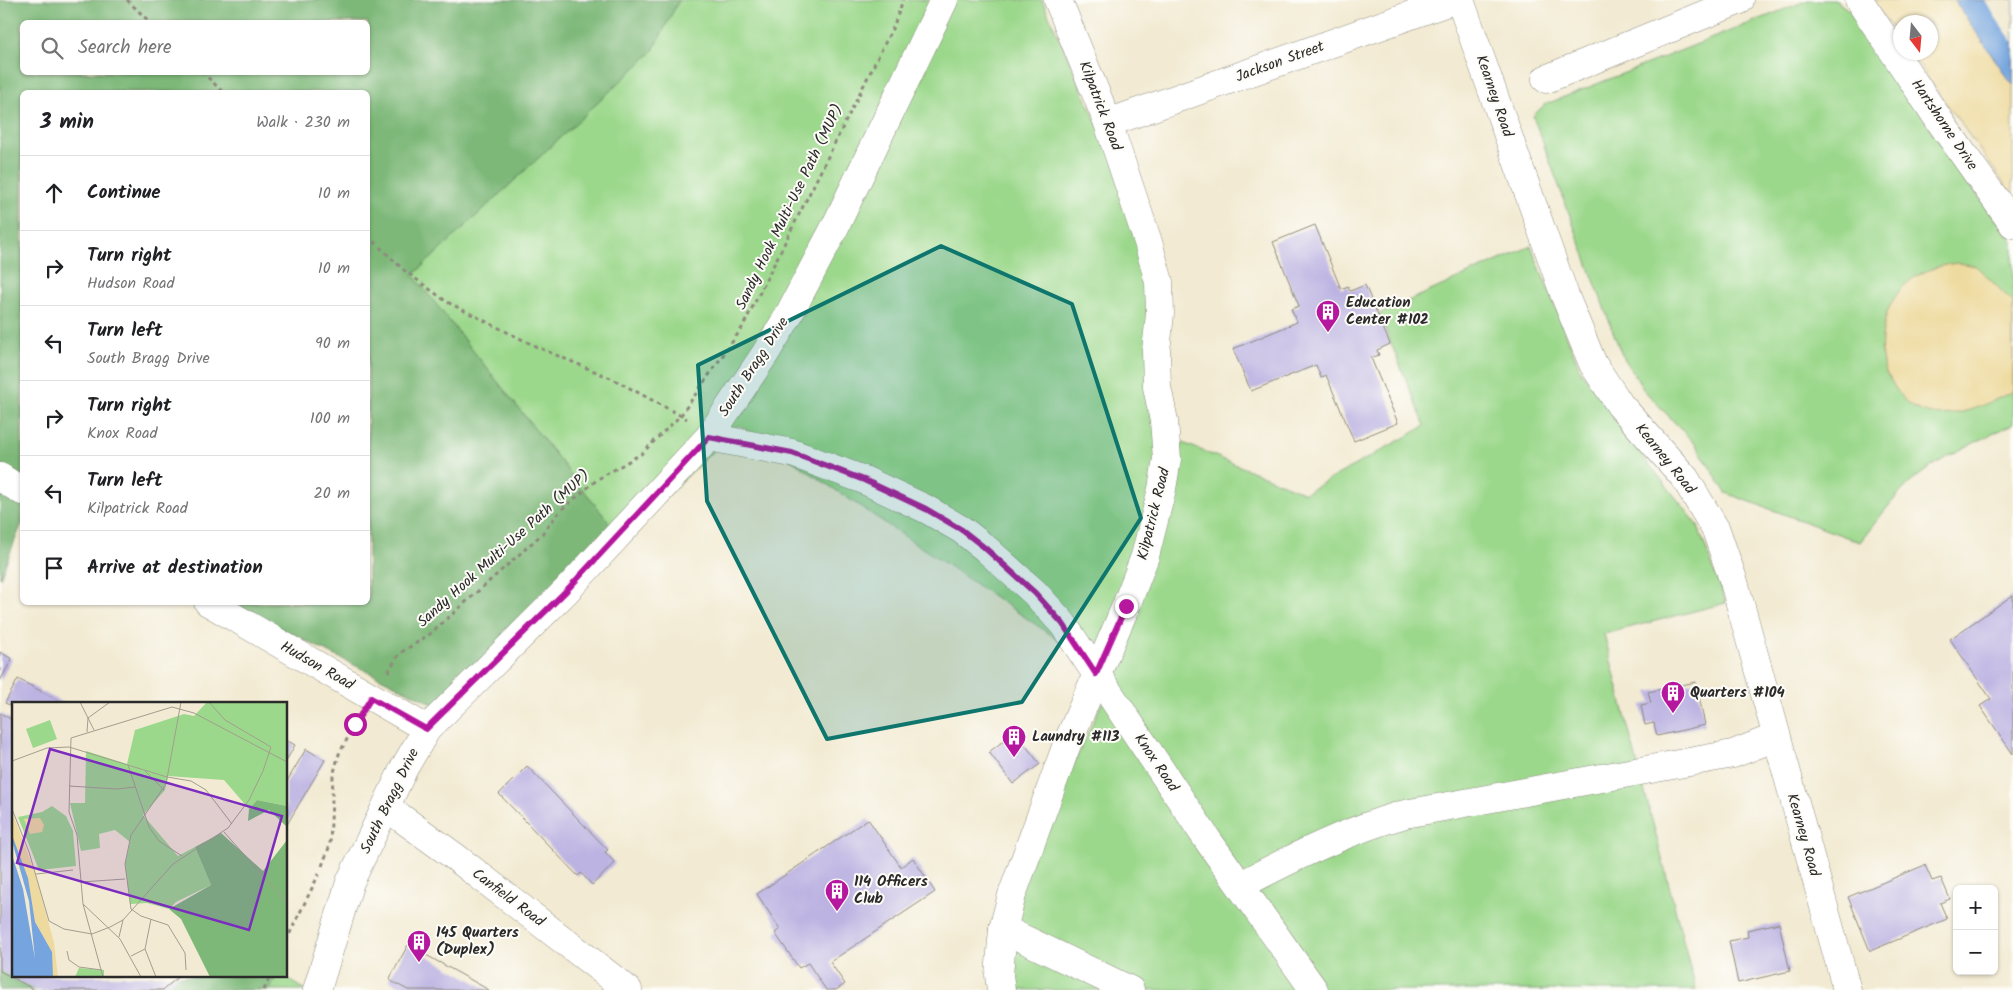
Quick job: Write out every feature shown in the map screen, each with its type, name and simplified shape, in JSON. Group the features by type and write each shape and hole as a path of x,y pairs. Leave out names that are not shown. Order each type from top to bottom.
{"street":[{"name":"South Bragg Drive","path":"317,990 350,882 404,768 426,729 566,591 709,437 787,318 834,227 944,0"},
{"name":"Kilpatrick Road","path":"1001,990 998,974 1003,929 1012,894 1067,744 1126,606 1144,556 1162,488 1167,459 1164,421 1157,387 1156,351 1160,314 1158,282 1148,242 1108,123 1058,0"},
{"name":"Jackson Street","path":"1108,123 1453,0"},
{"name":"Kearney Road","path":"1460,0 1565,296 1593,364 1620,405 1685,478 1716,530 1734,582 1847,990"},
{"path":"1546,79 1740,0"},
{"name":"Hartshorne Drive","path":"1860,0 1939,120 2013,224"},
{"name":"Knox Road","path":"709,437 792,453 864,480 926,509 962,530 1035,593 1063,624 1202,830 1314,990"},
{"path":"0,477 20,490"},
{"name":"Hudson Road","path":"213,605 426,729"},
{"path":"1241,885 1296,856 1383,820 1734,754 1776,737"},
{"name":"Canfield Road","path":"386,808 454,856 628,990"},
{"path":"1003,929 1130,990"}],"path":[{"path":"127,0 148,20"},
{"name":"Sandy Hook Multi-Use Path (MUP)","path":"288,937 319,875 330,845 334,776 339,754 371,698 400,653 430,634 542,534 560,511 598,479 641,454 681,415 742,328 894,25 903,0"},
{"path":"205,75 221,90"},
{"path":"370,238 405,270 447,302 537,348 612,379 681,415"},
{"path":"264,990 269,978"}],"highlighted area":[{"path":"941,246 1072,304 1141,518 1022,702 827,739 707,501 698,365"}],"green space":[{"path":"0,0 679,0 652,52 413,275 623,540 449,712 233,605 370,605 370,90 20,90 20,528 0,578"},
{"path":"679,0 1042,0 1151,244 1159,433 1305,493 1425,426 1379,314 1531,246 1581,372 1644,458 1697,524 1726,603 1604,634 1696,990 1002,990 997,929 1114,677 739,425 623,540 413,275 652,52"},
{"path":"1808,0 1835,0 1850,11 1962,175 2013,242 2013,424 1948,456 1918,476 1891,503 1860,542 1726,493 1696,445 1643,389 1621,353 1533,116 1544,105"},
{"path":"0,942 12,971 12,978 25,978 92,990 0,990"},
{"path":"147,978 275,978 270,990 135,990"},
{"path":"275,978 287,978 305,990 270,990"}],"sand":[{"path":"1872,0 2013,0 2013,196 1915,60 1938,60 1938,15 1893,15 1893,30"},
{"path":"1958,263 1976,266 2013,302 2013,391 1984,405 1963,412 1943,415 1927,413 1911,406 1903,398 1886,372 1882,352 1884,323 1889,308 1896,296 1915,277 1942,266"}],"water":[{"path":"1954,0 2013,0 2013,85 2009,80"}],"pier":[{"path":"1985,0 2013,0 2013,42 1996,18"}],"building":[{"name":"Education Center #102","path":"1315,225 1341,289 1348,286 1350,291 1365,285 1390,344 1377,350 1379,355 1371,358 1398,423 1354,441 1326,375 1321,378 1316,365 1251,391 1233,349 1297,322 1291,309 1299,306 1273,242"},
{"path":"2013,595 2013,754 1980,706 1991,699 1950,639"},
{"path":"0,652 12,659 0,681"},
{"path":"18,679 61,702 12,702 12,706 5,703"},
{"name":"Quarters #104","path":"1696,682 1705,725 1657,736 1654,723 1645,725 1641,705 1651,703 1648,692"},
{"path":"0,713 12,720 12,978 0,971"},
{"name":"Laundry #113","path":"1015,732 1040,764 1013,784 989,752"},
{"path":"288,741 295,745 288,757"},
{"path":"306,749 325,760 288,823 288,780"},
{"path":"527,766 608,850 605,852 615,863 592,885 581,873 578,876 499,794"},
{"name":"114 Officers Club","path":"868,819 901,867 913,858 935,892 830,962 845,984 836,990 826,990 808,963 799,968 775,933 780,929 757,894"},
{"path":"1925,865 1932,881 1941,878 1950,899 1940,903 1947,919 1870,951 1848,897"},
{"path":"1779,923 1790,971 1738,983 1729,941 1748,937 1747,930"},
{"name":"145 Quarters (Duplex)","path":"408,945 489,990 408,990 389,980"},
{"path":"13,978 177,978 163,990 35,990"}],"place":[{"name":"Education Center #102","path":"1328,333"},
{"name":"Quarters #104","path":"1673,714"},
{"name":"Laundry #113","path":"1014,758"},
{"name":"114 Officers Club","path":"837,912"},
{"name":"145 Quarters (Duplex)","path":"419,963"}],"route":[{"path":"355,724 371,698 426,729 566,591 709,437 792,453 864,480 926,509 962,530 1035,593 1063,624 1096,674 1126,606"}]}
